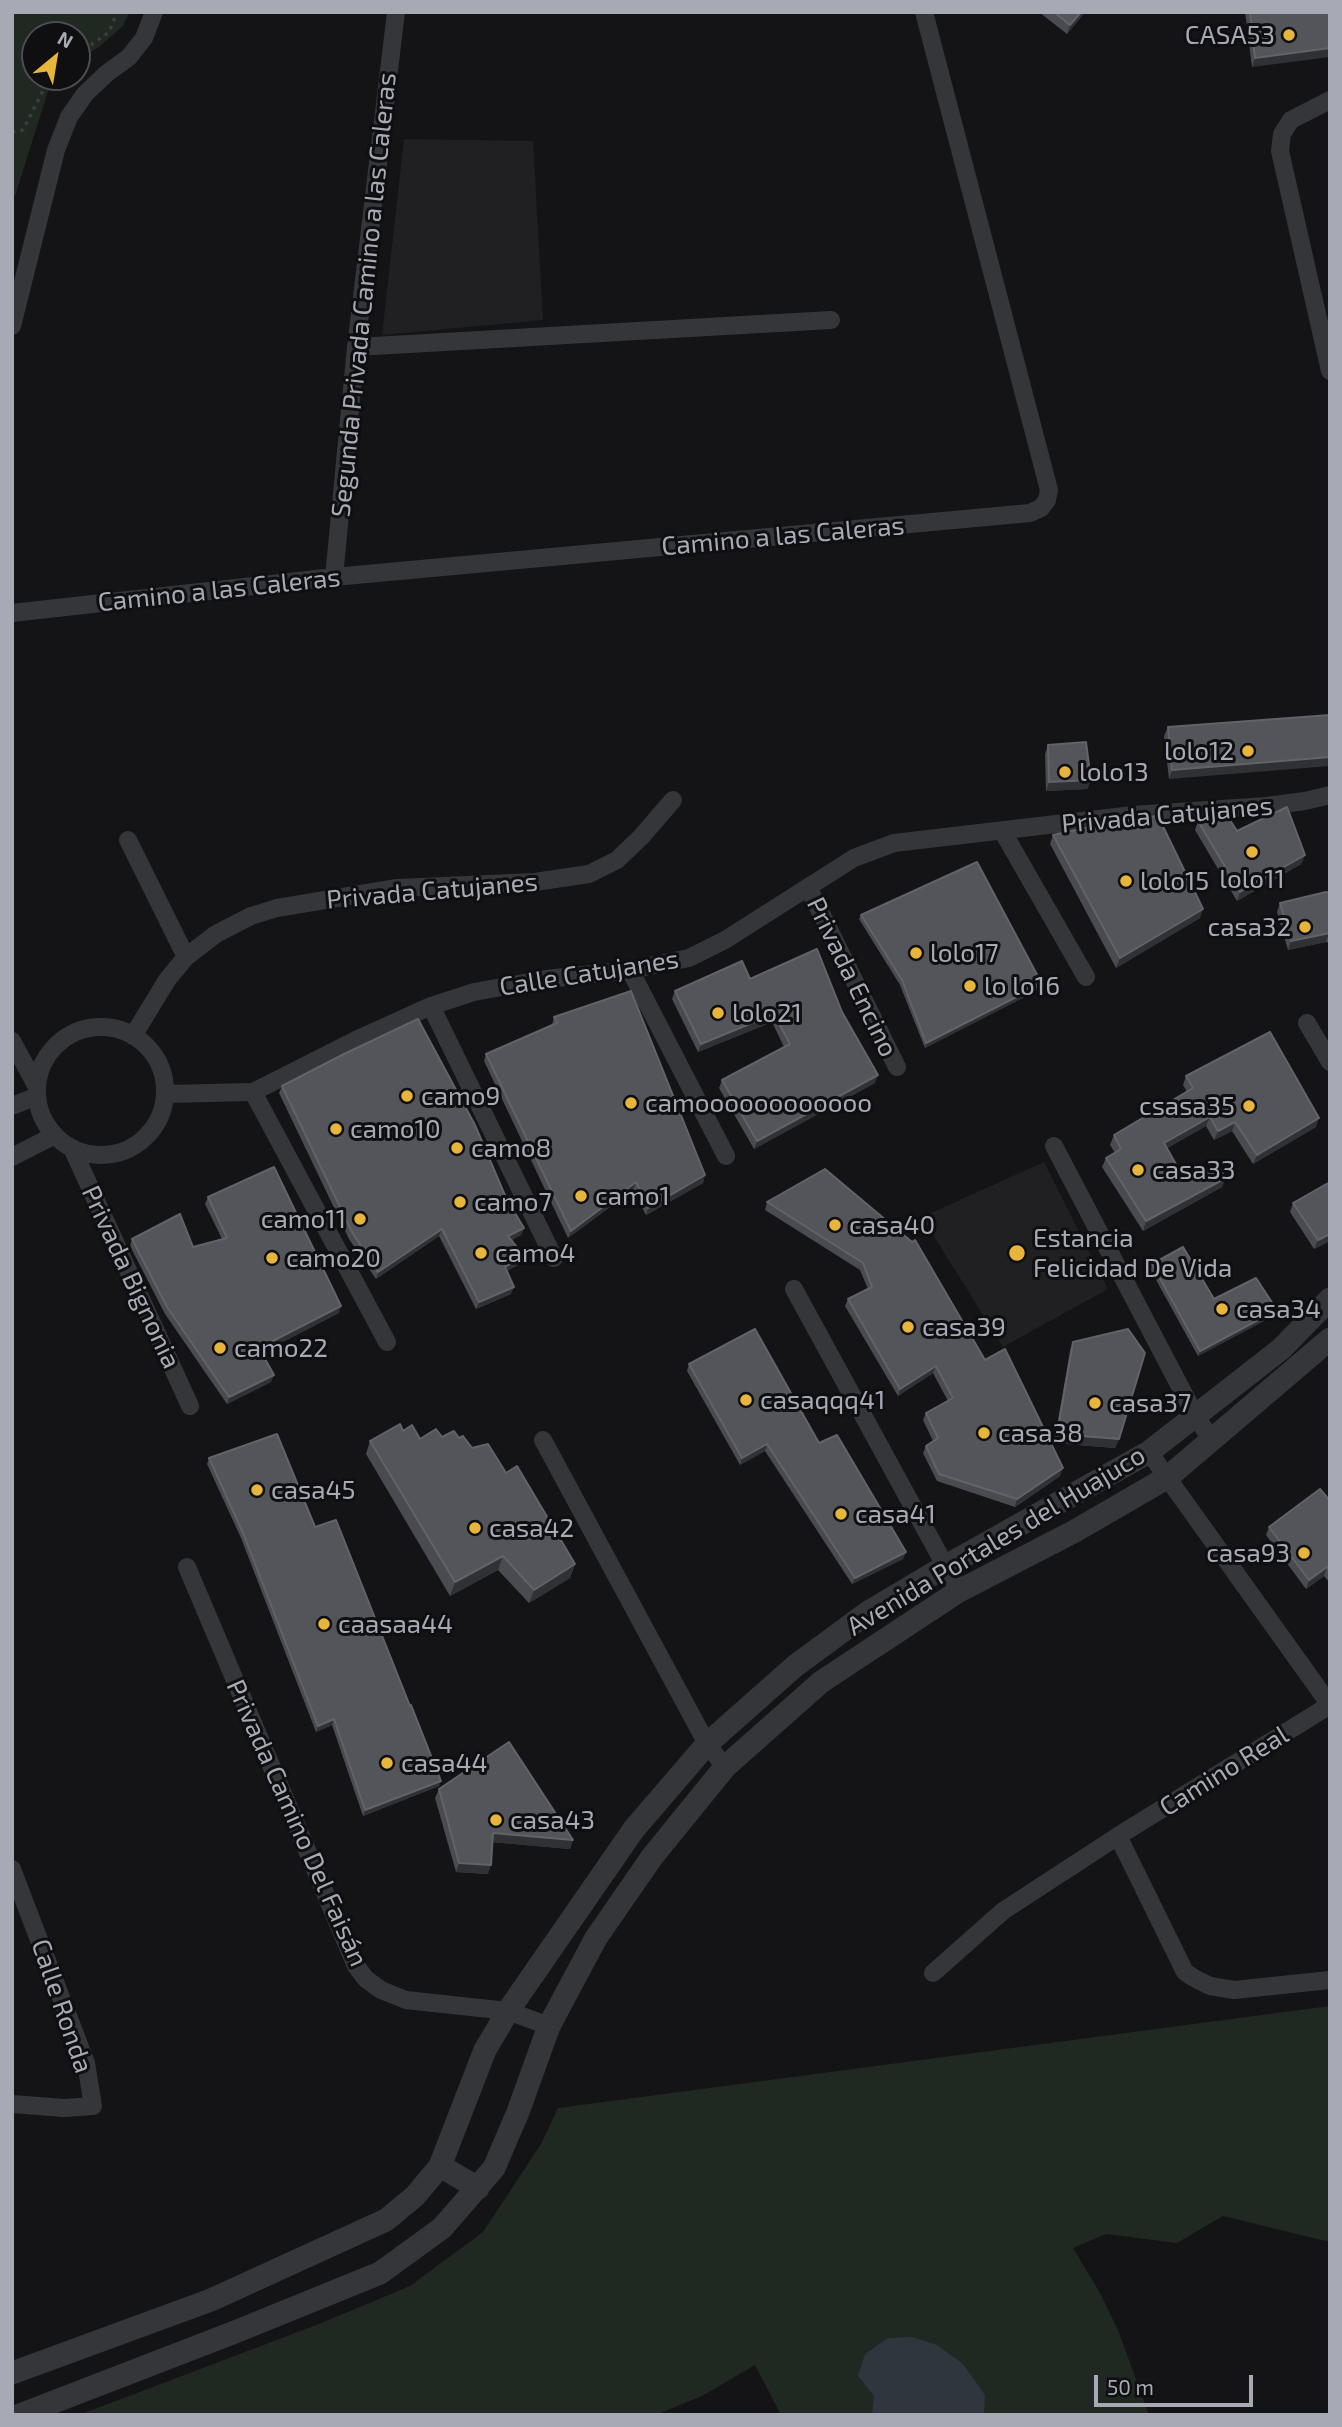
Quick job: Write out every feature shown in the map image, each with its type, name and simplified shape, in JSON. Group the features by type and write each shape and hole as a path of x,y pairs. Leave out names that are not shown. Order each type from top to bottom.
{"street":[{"path":"12,326 56,150 69,117 85,94 129,57 144,38 154,12"},
{"name":"Segunda Privada Camino a las Caleras","path":"334,577 356,347 396,12"},
{"name":"Camino a las Caleras","path":"12,613 334,577 1030,513 1041,508 1047,500 1049,490 924,12"},
{"path":"1330,100 1292,120 1282,134 1280,151 1330,371"},
{"path":"356,347 831,320"},
{"name":"Privada Catujanes","path":"1003,832 1133,815 1305,802 1330,795"},
{"name":"Privada Catujanes","path":"133,1036 167,980 186,957 216,934 251,916 277,908 397,888 535,882 589,874 617,860 673,800"},
{"path":"1003,832 1086,977"},
{"name":"Calle Catujanes","path":"165,1094 253,1092 431,1006 474,992 546,979 630,970 689,958 726,940 854,859 894,843 1003,832"},
{"path":"128,840 186,957"},
{"name":"Privada Encino","path":"808,887 897,1067"},
{"path":"630,970 726,1156"},
{"path":"431,1006 554,1258"},
{"path":"1307,1023 1330,1062"},
{"path":"12,1041 37,1091 43,1117 55,1135 72,1147 92,1154 114,1154 134,1147 150,1133 161,1115 165,1094 164,1077 158,1060 147,1046 133,1036 113,1028 92,1028 71,1034 54,1048 42,1066 37,1091 12,1106"},
{"path":"253,1092 387,1342"},
{"path":"12,1157 55,1135"},
{"path":"1054,1146 1196,1417 1212,1440"},
{"name":"Privada Bignonia","path":"72,1147 190,1406"},
{"path":"794,1289 959,1591"},
{"name":"Avenida Portales del Huajuco","path":"12,2373 211,2300 386,2220 415,2196 440,2166 485,2050 508,2011 634,1829 707,1744 794,1666 867,1614 946,1566 1149,1452 1281,1349 1330,1299"},
{"name":"Avenida Portales del Huajuco","path":"20,2415 380,2273 442,2228 494,2168 518,2112 549,2025 596,1938 652,1857 726,1767 821,1682 959,1591 1075,1531 1168,1477 1330,1339"},
{"path":"543,1440 707,1744 726,1767"},
{"path":"1149,1452 1330,1705"},
{"name":"Privada Camino Del Faisán","path":"187,1567 356,1966 366,1979 381,1990 406,2000 508,2011 549,2025"},
{"name":"Camino Real","path":"933,1973 1003,1911 1118,1836 1330,1705"},
{"path":"1118,1836 1185,1972 1222,1990 1330,1980"},
{"name":"Calle Ronda","path":"12,1869 86,2063 93,2106 64,2108 12,2104"},
{"path":"440,2166 478,2188"}],"path":[{"path":"91,45 109,32 117,12"},
{"path":"12,132 23,130 43,91"}],"shaded area":[{"path":"12,12 130,12 122,27 91,52 91,21 21,21 21,91 48,91 15,196 12,195"},
{"path":"404,139 533,141 543,320 382,335"},
{"name":"Estancia Felicidad De Vida","path":"1044,1162 1108,1289 1003,1347 922,1217"},
{"path":"1330,2006 1330,2242 1223,2216 1177,2243 1106,2234 1073,2248 1118,2330 1149,2415 781,2415 755,2365 702,2396 655,2415 79,2415 319,2324 410,2286 483,2232 541,2144 558,2108"},
{"path":"912,2337 937,2345 963,2364 985,2395 984,2415 872,2415 874,2396 858,2376 865,2354 888,2338"}],"building":[{"path":"1054,12 1081,12 1070,25"},
{"name":"CASA53","path":"1250,12 1330,12 1330,48 1255,58"},
{"name":"lolo12","path":"1330,715 1330,757 1172,770 1168,727"},
{"name":"lolo13","path":"1086,742 1091,780 1049,782 1048,745"},
{"name":"lolo11","path":"1287,807 1305,855 1240,892 1198,821 1224,811 1237,831"},
{"name":"lolo15","path":"1158,816 1203,909 1120,958 1053,835 1126,819"},
{"path":"977,862 1042,984 926,1043 902,980 861,915"},
{"name":"casa32","path":"1330,893 1330,933 1291,941 1280,903"},
{"path":"817,949 842,1012 878,1075 757,1141 722,1080 790,1044 774,1014 701,1044 675,991 742,961 750,979"},
{"path":"631,991 705,1175 648,1208 636,1182 571,1231 486,1054 557,1023 554,1017"},
{"path":"418,1019 475,1125 507,1200 524,1228 508,1236 524,1256 505,1267 514,1287 479,1302 442,1229 378,1272 352,1232 282,1086"},
{"path":"1270,1032 1319,1118 1257,1155 1235,1122 1218,1131 1210,1117 1164,1143 1186,1182 1217,1164 1226,1178 1146,1221 1106,1158 1121,1149 1114,1135 1193,1088 1186,1076"},
{"path":"274,1167 341,1306 259,1348 274,1375 229,1397 167,1307 132,1239 180,1214 193,1247 227,1238 208,1197"},
{"path":"825,1169 912,1242 915,1240 985,1360 1005,1349 1063,1468 1017,1499 939,1474 926,1446 938,1438 926,1413 953,1398 936,1366 900,1389 848,1299 872,1287 863,1263 767,1202"},
{"path":"1330,1182 1330,1234 1318,1240 1293,1203"},
{"name":"casa34","path":"1183,1247 1214,1299 1256,1278 1277,1310 1200,1351 1152,1264"},
{"path":"755,1329 819,1443 837,1435 906,1552 855,1578 767,1444 742,1458 689,1364"},
{"name":"casa37","path":"1128,1329 1145,1353 1119,1439 1057,1434 1073,1342"},
{"name":"casa42","path":"400,1424 403,1431 412,1425 420,1439 436,1429 442,1437 454,1431 459,1438 463,1436 472,1448 488,1444 506,1473 517,1466 575,1564 534,1590 503,1556 455,1582 370,1441"},
{"path":"277,1434 315,1527 336,1520 441,1781 365,1810 334,1719 318,1726 243,1533 209,1458"},
{"name":"casa93","path":"1320,1489 1330,1501 1330,1571 1327,1567 1309,1580 1269,1527"},
{"name":"casa43","path":"509,1742 573,1840 493,1833 491,1865 459,1863 439,1789"}],"place":[{"name":"CASA53","path":"1289,35"},
{"name":"lolo12","path":"1248,751"},
{"name":"lolo13","path":"1065,772"},
{"name":"lolo11","path":"1252,852"},
{"name":"lolo15","path":"1126,881"},
{"name":"casa32","path":"1305,927"},
{"name":"lolo17","path":"916,953"},
{"name":"lo lo16","path":"970,986"},
{"name":"lolo21","path":"718,1013"},
{"name":"camo9","path":"407,1096"},
{"name":"camoooooooooooo","path":"631,1103"},
{"name":"csasa35","path":"1249,1106"},
{"name":"camo10","path":"336,1129"},
{"name":"camo8","path":"457,1148"},
{"name":"casa33","path":"1138,1170"},
{"name":"camo1","path":"581,1196"},
{"name":"camo7","path":"460,1202"},
{"name":"camo11","path":"360,1219"},
{"name":"casa40","path":"835,1225"},
{"name":"camo4","path":"481,1253"},
{"name":"Estancia Felicidad De Vida","path":"1017,1253"},
{"name":"camo20","path":"272,1258"},
{"name":"casa34","path":"1222,1309"},
{"name":"casa39","path":"908,1327"},
{"name":"camo22","path":"220,1348"},
{"name":"casaqqq41","path":"746,1400"},
{"name":"casa37","path":"1095,1403"},
{"name":"casa38","path":"984,1433"},
{"name":"casa45","path":"257,1490"},
{"name":"casa41","path":"841,1514"},
{"name":"casa42","path":"475,1528"},
{"name":"casa93","path":"1304,1553"},
{"name":"caasaa44","path":"324,1624"},
{"name":"casa44","path":"387,1763"},
{"name":"casa43","path":"496,1820"}]}
